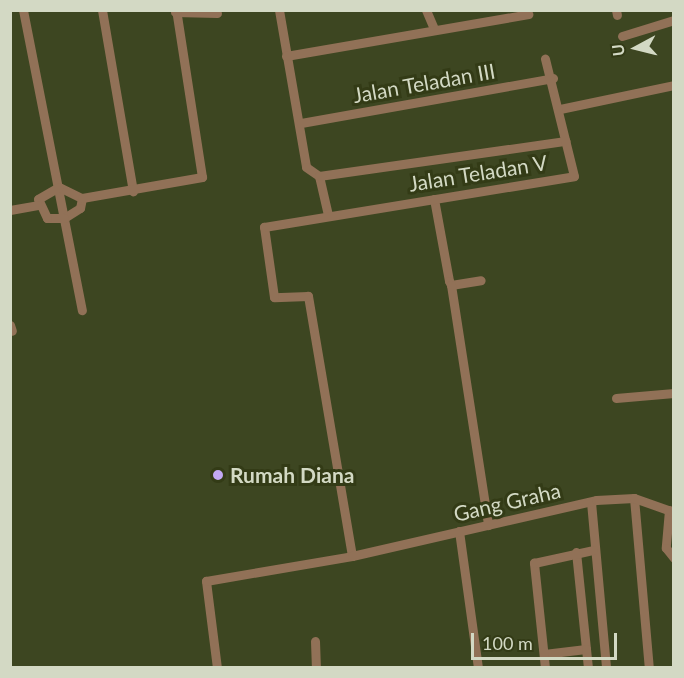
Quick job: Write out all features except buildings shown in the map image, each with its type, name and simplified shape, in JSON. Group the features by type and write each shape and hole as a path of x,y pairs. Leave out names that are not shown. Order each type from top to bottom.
{"street":[{"path":"23,10 82,310"},
{"path":"102,10 133,191"},
{"path":"279,10 286,56 301,123 306,167 319,176 328,215"},
{"path":"426,10 434,30"},
{"path":"38,205 45,192 59,187 82,198 133,191 202,177 175,11 217,14"},
{"path":"286,56 528,14"},
{"path":"622,36 674,20"},
{"name":"Jalan Teladan V","path":"352,556 308,296 274,297 267,226 574,176 553,78 545,59"},
{"name":"Jalan Teladan III","path":"301,123 553,78"},
{"path":"560,109 674,85"},
{"path":"319,176 566,141"},
{"path":"38,205 47,218 64,218 76,212 82,198"},
{"path":"434,199 451,285 488,525"},
{"path":"10,210 38,205"},
{"path":"451,285 481,280"},
{"path":"616,398 674,393"},
{"path":"634,498 649,668"},
{"name":"Gang Graha","path":"217,668 206,581 352,556 591,502 634,498 671,511"},
{"path":"591,502 593,550 606,668"},
{"path":"671,511 666,548 674,558"},
{"path":"459,531 478,668"},
{"path":"545,668 534,563 593,550"},
{"path":"576,552 588,668"},
{"path":"315,641 316,668"},
{"path":"544,654 586,649"}],"place":[{"name":"Rumah Diana","path":"218,475"}]}
